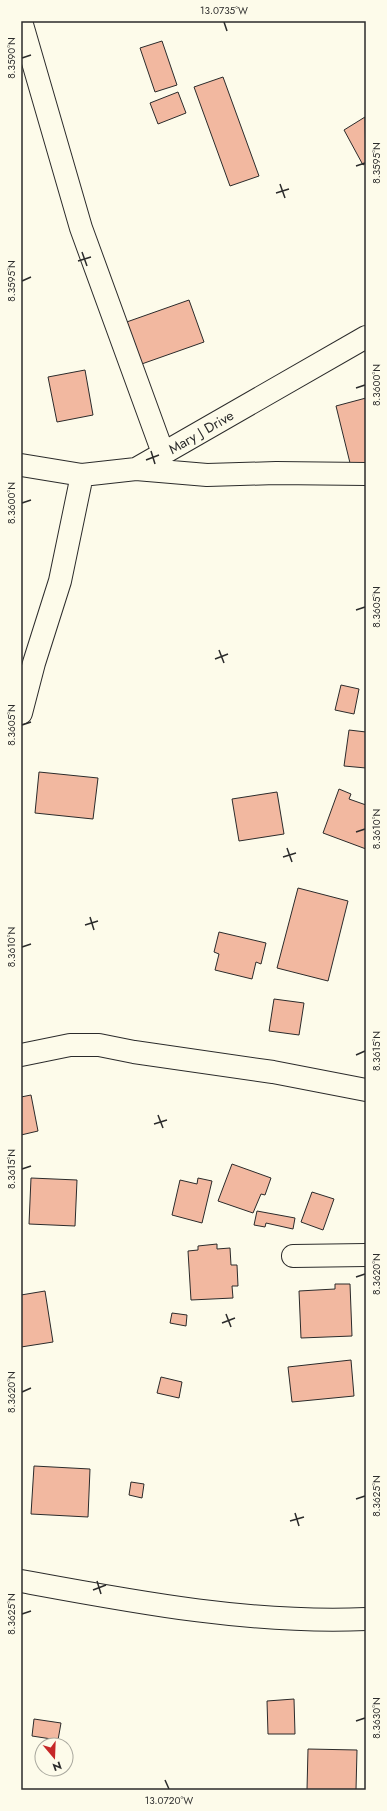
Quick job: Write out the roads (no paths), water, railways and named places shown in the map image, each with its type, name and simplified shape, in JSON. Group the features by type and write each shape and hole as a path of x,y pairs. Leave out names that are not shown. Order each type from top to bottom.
{"street":[{"path":"21,21 81,228 163,453"},
{"name":"Mary J Drive","path":"21,465 82,475 136,469 366,337"},
{"path":"136,469 208,475 276,473 366,474"},
{"path":"21,713 34,663 60,581 82,475"},
{"path":"21,1055 70,1045 99,1045 134,1052 273,1072 366,1090"},
{"path":"293,1256 366,1255"},
{"path":"21,1581 90,1594 247,1617 332,1620 366,1619"}]}
